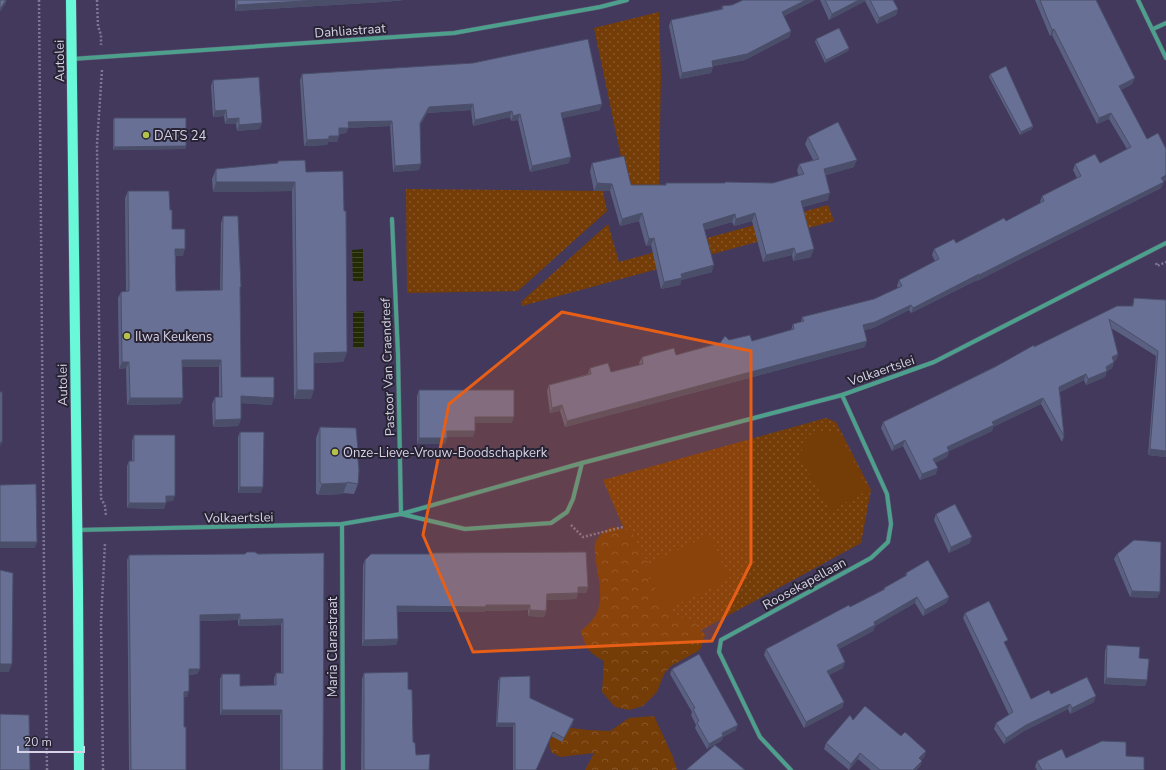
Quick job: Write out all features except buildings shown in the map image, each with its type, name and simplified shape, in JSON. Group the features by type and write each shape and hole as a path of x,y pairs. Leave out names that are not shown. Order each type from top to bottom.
{"main road":[{"name":"Autolei","path":"71,0 79,770"}],"street":[{"name":"Dahliastraat","path":"72,59 454,33 600,7 627,0"},
{"path":"1138,0 1166,58"},
{"path":"1153,30 1166,23"},
{"name":"Pastoor Van Craendreef","path":"392,219 398,354 401,514"},
{"name":"Volkaertslei","path":"77,530 342,524 401,514 582,463 842,395 934,362 1166,243"},
{"name":"Roosekapellaan","path":"791,770 760,737 719,652 720,640 871,558 888,542 891,524 887,494 842,395"},
{"path":"562,516 567,512 573,500 582,463"},
{"name":"Volkaertslei","path":"401,514 465,529 551,523 562,516"},
{"name":"Maria Clarastraat","path":"342,524 343,770"}],"path":[{"path":"39,0 47,770"},
{"path":"97,0 98,26 101,35 102,57 97,144 101,498 106,512 101,621 102,770"},
{"path":"562,516 583,537 623,527"}],"highlighted area":[{"path":"562,312 751,351 751,563 712,641 473,652 423,535 449,404"}],"green space":[{"path":"659,12 661,74 659,189 628,190 594,28"},
{"path":"406,189 603,191 607,211 518,291 407,293"},
{"path":"828,205 834,221 522,306 521,302 608,224 619,262"},
{"path":"826,418 836,422 871,490 861,543 674,645 603,480"},
{"path":"822,431 836,433 841,437 868,490 830,511 801,458 803,443 807,437"},
{"path":"612,527 632,531 640,551 648,562 645,566 648,577 662,592 667,609 693,620 705,635 700,650 671,666 664,674 657,692 643,706 629,710 615,707 602,692 604,661 588,649 581,631 595,617 600,600 595,544 602,534"},
{"path":"709,535 730,579 665,610 645,566"},
{"path":"654,716 673,757 677,770 585,770 594,753 560,757 551,752 549,741 562,727 610,731 629,718"}],"shaded area":[{"path":"363,249 363,281 353,281 352,250"},
{"path":"364,311 364,348 353,348 353,312"}],"place":[{"name":"DATS 24","path":"146,135"},
{"name":"Ilwa Keukens","path":"127,336"},
{"name":"Onze-Lieve-Vrouw-Boodschapkerk","path":"335,452"}]}
